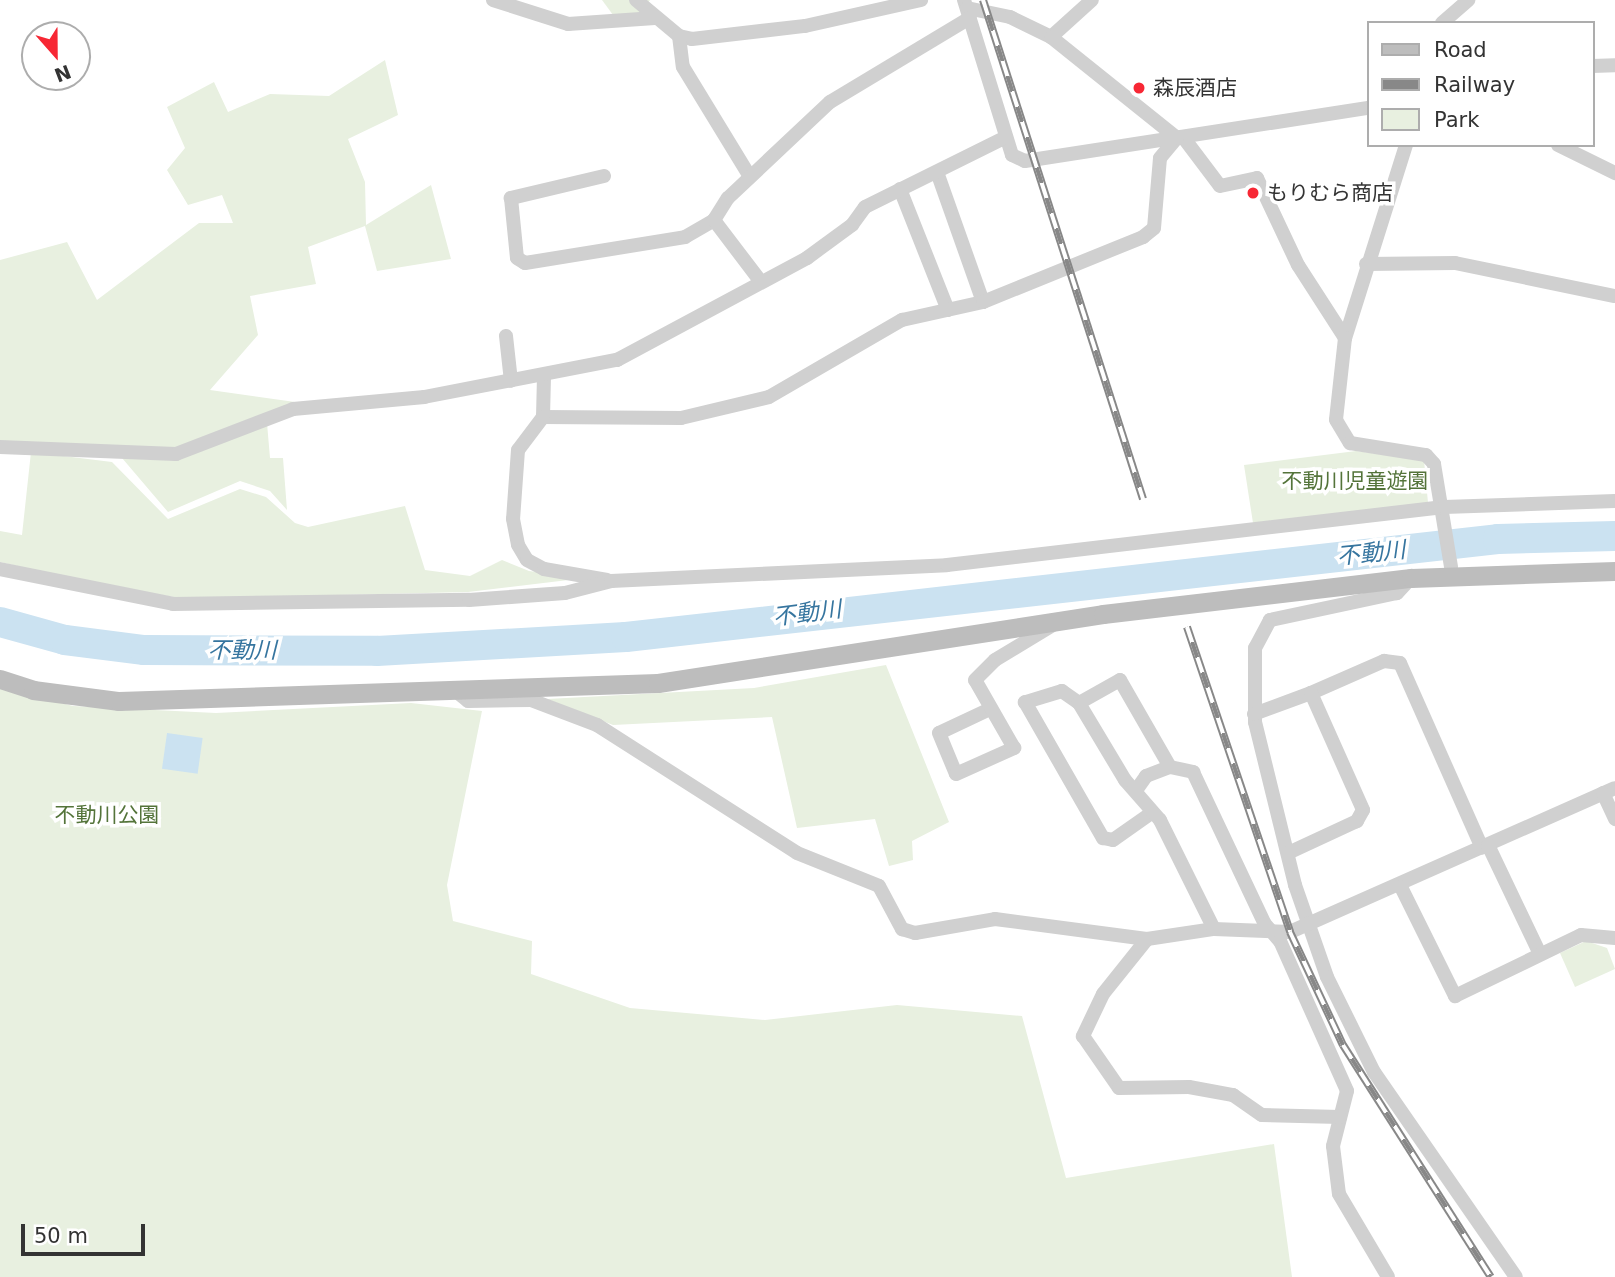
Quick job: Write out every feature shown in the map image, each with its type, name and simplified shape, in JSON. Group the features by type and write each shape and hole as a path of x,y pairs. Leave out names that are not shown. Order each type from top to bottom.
{"street":[{"path":"493,0 568,24 655,18"},
{"path":"636,0 679,36 805,26 921,0"},
{"path":"1051,37 1092,0"},
{"path":"1444,21 1468,0"},
{"path":"967,9 1006,137 1013,155 1025,161 1366,107"},
{"path":"604,176 511,198 517,258 526,262 685,237 714,220 749,175 831,102 967,9 994,11 1051,37 1180,137 1220,186 1257,178 1298,265 1345,338"},
{"path":"679,36 683,67 749,175"},
{"path":"1594,66 1615,65"},
{"path":"0,447 176,454 293,409 424,397 617,360 807,258 852,225 865,207 1006,137"},
{"path":"543,418 647,423 769,397 885,327 983,302 1143,237 1154,228 1160,158 1180,137"},
{"path":"1405,147 1366,264 1345,338 1335,410 1341,435 1369,447 1426,455 1445,511 1451,571"},
{"path":"1562,147 1615,173"},
{"path":"937,172 983,302"},
{"path":"900,190 948,310"},
{"path":"714,220 761,282"},
{"path":"1366,264 1455,263 1615,296"},
{"path":"506,336 511,381"},
{"path":"544,376 543,418 518,450 513,519 519,545 527,560 544,569 611,581"},
{"path":"0,569 173,604 468,600 565,593 611,581 947,565 1445,511 1615,500"},
{"path":"0,679 33,691 118,701 457,692 658,683 1061,621 1451,571 1615,571"},
{"path":"1411,578 1396,593 1270,620 1255,648 1254,714 1308,926 1374,1072 1516,1277"},
{"path":"990,709 939,733 956,774 1014,748 975,680 995,660 1061,621"},
{"path":"1254,714 1384,661 1400,663 1485,846 1540,954"},
{"path":"1079,703 1121,680 1170,767"},
{"path":"1150,814 1113,840 1103,838 1025,702 1062,691 1079,703 1125,780 1137,789 1150,814 1160,820 1214,929"},
{"path":"457,692 468,701 531,700 597,725 797,853 879,886 902,929 937,934 967,920 995,919 1147,939 1214,929 1270,932 1308,926 1401,887 1609,790 1615,819"},
{"path":"1288,853 1362,813 1311,693"},
{"path":"1137,789 1146,776 1170,767 1193,772 1270,932 1280,941 1347,1091 1333,1146 1339,1194 1388,1277"},
{"path":"1401,887 1455,996 1581,935 1615,938"},
{"path":"1147,939 1103,994 1083,1036 1119,1088 1189,1087 1233,1095 1262,1115 1340,1117"}],"green space":[{"path":"602,0 650,0 638,14 616,19"},
{"path":"385,60 398,115 348,139 365,182 366,225 431,185 451,259 377,271 365,226 308,247 316,284 250,296 258,335 210,390 295,402 175,449 0,442 0,260 67,242 97,300 199,223 233,223 222,195 188,205 167,170 185,148 167,107 214,82 228,112 270,94 329,96"},
{"path":"267,423 270,458 283,458 287,510 270,491 240,481 168,512 122,458 178,458"},
{"name":"不動川児童遊園","path":"1356,451 1424,460 1428,503 1253,523 1244,465"},
{"path":"31,452 112,462 168,519 240,489 266,497 295,523 308,527 405,506 425,570 470,576 502,560 529,571 585,578 468,592 251,597 174,597 96,584 0,562 0,531 22,535"},
{"path":"886,665 949,822 912,841 913,860 889,866 875,819 797,828 772,717 613,725 547,699 754,688"},
{"name":"不動川公園","path":"0,687 73,706 216,713 411,703 482,711 447,885 453,921 532,941 531,974 630,1008 765,1020 897,1005 1022,1016 1066,1178 1274,1144 1292,1277 0,1277"},
{"path":"1586,941 1607,948 1615,969 1575,987 1560,953"}],"water":[{"path":"167,733 203,738 198,774 162,769"}],"waterway":[{"name":"不動川","path":"0,622 65,640 144,650 377,651 626,637 1498,539 1615,536"}],"railway":[{"path":"983,0 1143,499"},
{"path":"1187,627 1290,932 1343,1045 1491,1277"}],"place":[{"name":"森辰酒店","path":"1139,88"},
{"name":"もりむら商店","path":"1253,193"}]}
